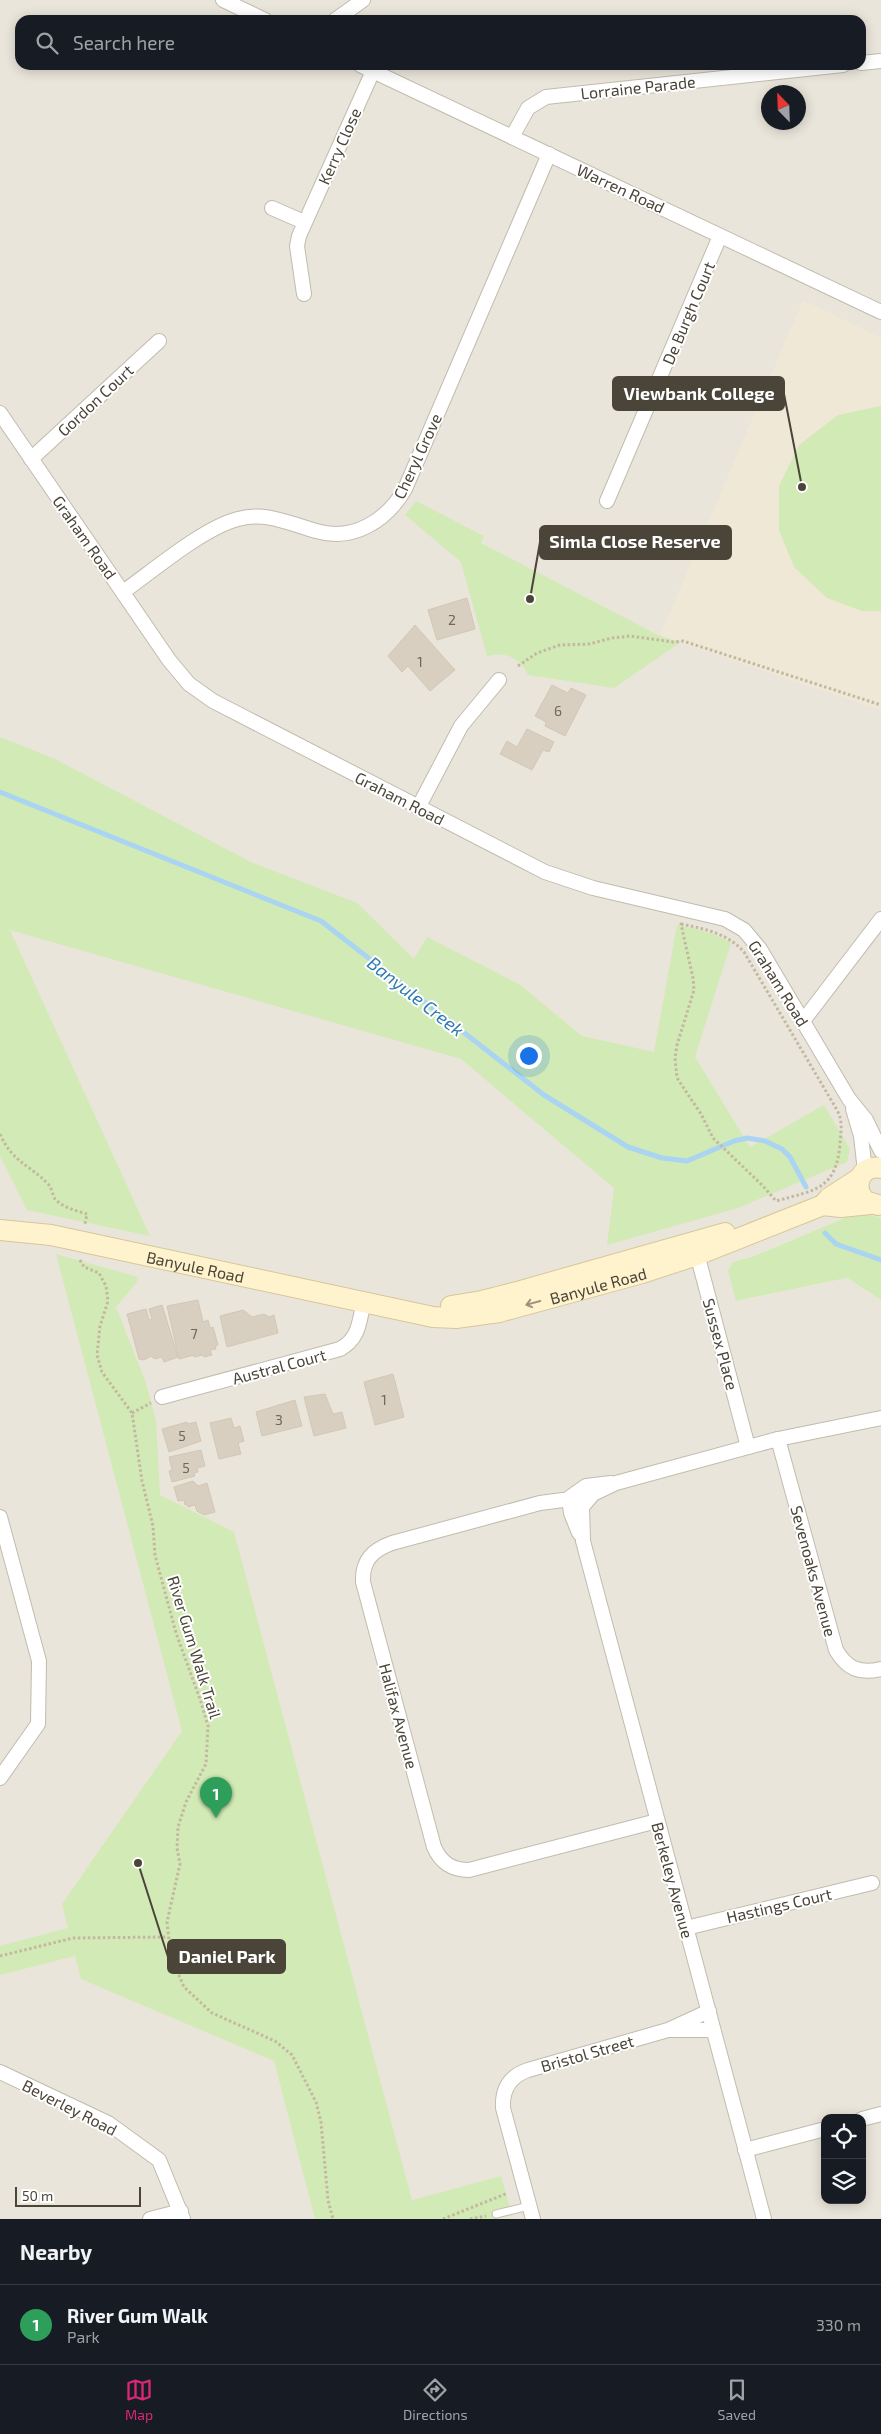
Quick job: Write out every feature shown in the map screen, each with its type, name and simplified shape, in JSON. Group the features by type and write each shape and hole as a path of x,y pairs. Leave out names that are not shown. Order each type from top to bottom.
{"street":[{"path":"223,0 254,15"},
{"path":"342,15 363,0"},
{"path":"866,62 881,61"},
{"name":"Kerry Close","path":"304,294 297,246 304,222 365,70"},
{"name":"Warren Road","path":"370,70 881,312"},
{"name":"Lorraine Parade","path":"512,137 528,108 546,97 797,70"},
{"name":"Cheryl Grove","path":"123,592 211,530 240,518 272,517 317,532 338,534 362,529 384,516 393,507 405,488 548,154"},
{"path":"272,208 304,222"},
{"name":"De Burgh Court","path":"607,501 720,236"},
{"name":"Gordon Court","path":"31,459 159,341"},
{"name":"Graham Road","path":"0,414 169,660 200,693 522,861 569,881 715,916 734,924 752,938 760,949 849,1099 866,1120 881,1151"},
{"path":"418,808 461,726 499,680"},
{"path":"803,1021 881,919"},
{"name":"Graham Road","path":"849,1099 861,1136 868,1172"},
{"path":"868,1172 858,1190 865,1201 876,1205"},
{"name":"Banyule Road","path":"823,1205 829,1198 868,1172"},
{"name":"Banyule Road","path":"391,1306 435,1307 482,1301 609,1264 696,1247 823,1205 841,1207 876,1205"},
{"name":"Banyule Road","path":"0,1230 51,1235 391,1306 433,1317 480,1316 642,1273 696,1247"},
{"name":"Sussex Place","path":"696,1247 748,1447"},
{"name":"Austral Court","path":"162,1397 340,1349 355,1336 364,1301"},
{"path":"568,1501 572,1494 586,1486 616,1483 778,1438 881,1418"},
{"name":"Sevenoaks Avenue","path":"778,1438 836,1650 842,1660 852,1668 865,1672 881,1669"},
{"path":"584,1503 593,1494 616,1483"},
{"name":"Halifax Avenue","path":"584,1503 568,1501 540,1503 392,1543 374,1551 365,1562 363,1582 431,1838 442,1860 454,1868 469,1870 656,1821"},
{"name":"Berkeley Avenue","path":"568,1501 574,1525 583,1540"},
{"name":"Berkeley Avenue","path":"584,1503 581,1517 583,1540 656,1821 764,2219"},
{"path":"0,1517 40,1661 38,1724 0,1778"},
{"name":"Hastings Court","path":"686,1928 872,1883"},
{"name":"Bristol Street","path":"531,2212 502,2100 509,2082 514,2076 528,2070 668,2030 709,2011"},
{"name":"Bristol Street","path":"668,2030 713,2030"},
{"name":"Beverley Road","path":"0,2072 108,2123 159,2160 182,2215"},
{"path":"866,2118 881,2114"},
{"path":"745,2150 821,2130"},
{"path":"150,2219 182,2215"}],"lane":[{"path":"496,2214 531,2212"}],"path":[{"path":"518,666 537,653 560,645 589,644 630,636 673,642 683,640 866,702 881,705"},
{"path":"681,924 721,934 734,942 744,952 841,1117 836,1168 828,1182 817,1189 776,1201 736,1161 714,1138 702,1114 677,1078 675,1058 677,1045 694,990 681,924"},
{"name":"River Gum Walk Trail","path":"0,1134 7,1149 49,1185 56,1199 71,1209 87,1214 80,1258 84,1267 99,1273 106,1286 108,1301 100,1326 97,1355 102,1372 132,1413 142,1481 153,1526 154,1555 176,1633 208,1726 206,1764 186,1802 178,1826 177,1848 180,1864 167,1922 167,1937 176,1970 184,1987 193,1998 212,2013 275,2041 292,2055 316,2102 321,2122 328,2200 333,2219"},
{"path":"0,1956 73,1938 167,1937"},
{"path":"443,2219 508,2193"}],"shaded area":[{"path":"0,0 881,0 881,1218 859,1212 754,1256 733,1262 736,1301 847,1278 881,1300 881,2219 0,2219"},
{"path":"803,300 881,338 881,710 660,636"}],"green space":[{"path":"881,406 881,611 862,611 827,598 794,567 779,530 779,486 799,445 838,415"},
{"path":"416,501 484,536 481,543 660,636 681,642 614,688 528,675 521,664 512,657 500,654 487,656 461,562 405,515"},
{"path":"0,737 55,759 251,862 357,903 414,959 427,937 519,984 582,1036 654,1052 677,925 705,931 725,939 731,943 695,1057 750,1147 824,1105 850,1149 847,1162 738,1208 607,1245 614,1188 461,1059 10,930 150,1236 27,1210 0,1156"},
{"path":"859,1212 881,1218 881,1300 847,1278 736,1301 728,1271 733,1262 754,1256"},
{"path":"56,1254 138,1277 137,1282 116,1307 146,1383 156,1421 160,1495 234,1532 412,2200 501,2176 512,2215 498,2219 315,2219 274,2061 81,1979 75,1956 0,1975 0,1946 68,1928 62,1904 182,1731"}],"building":[{"path":"467,598 475,629 437,640 428,610"},
{"path":"415,625 455,670 430,691 408,666 402,672 388,656"},
{"path":"552,685 568,693 571,688 586,695 565,736 545,726 546,722 535,716"},
{"path":"527,729 554,742 549,752 543,750 532,770 500,754 507,741 517,747"},
{"path":"198,1300 203,1322 208,1320 210,1328 213,1327 218,1345 215,1346 216,1349 210,1350 212,1355 194,1357 194,1355 179,1359 167,1306"},
{"path":"162,1305 178,1357 164,1362 162,1357 155,1359 151,1356 144,1360 139,1359 127,1314 146,1309 149,1320 152,1319 149,1309"},
{"path":"243,1310 252,1317 264,1314 269,1317 274,1315 278,1333 227,1347 220,1316"},
{"path":"393,1374 404,1417 375,1425 364,1382"},
{"path":"325,1394 333,1414 342,1412 346,1428 314,1436 304,1397"},
{"path":"295,1400 302,1426 262,1436 256,1412"},
{"path":"231,1418 234,1428 240,1426 244,1441 238,1443 241,1454 219,1459 210,1423"},
{"path":"187,1422 187,1424 196,1422 201,1441 169,1452 162,1429"},
{"path":"201,1450 205,1466 197,1468 198,1472 194,1473 195,1476 172,1482 169,1471 172,1470 169,1457"},
{"path":"193,1481 198,1486 207,1483 215,1512 204,1515 197,1511 195,1505 188,1507 187,1504 185,1505 184,1500 178,1501 174,1487"}],"waterway":[{"name":"Banyule Creek","path":"0,792 321,921 544,1095 628,1147 662,1158 687,1161 734,1141 747,1138 765,1141 782,1149 790,1157 806,1187"},
{"name":"Banyule Creek","path":"825,1233 836,1244 881,1260"}],"place":[{"name":"Viewbank College","path":"802,487"},
{"name":"Simla Close Reserve","path":"530,599"},
{"name":"River Gum Walk","path":"216,1818"},
{"name":"Daniel Park","path":"138,1863"}]}
